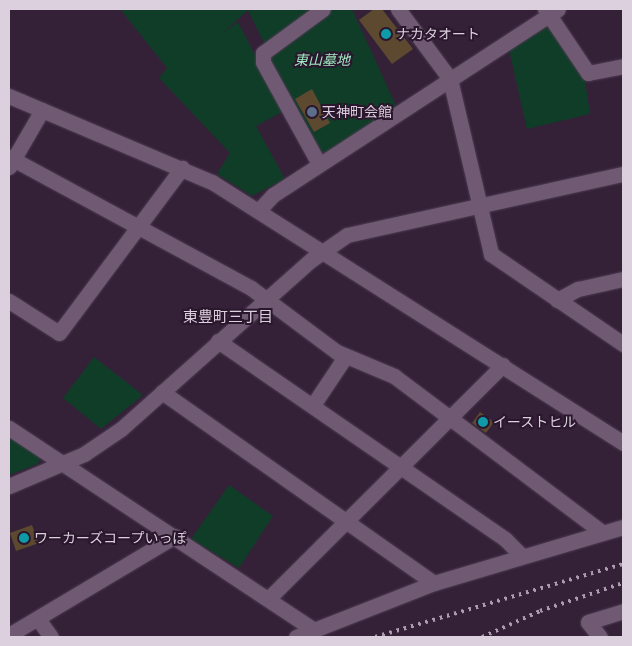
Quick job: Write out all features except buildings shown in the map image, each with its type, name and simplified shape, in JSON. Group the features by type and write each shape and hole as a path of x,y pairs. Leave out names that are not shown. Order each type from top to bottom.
{"street":[{"path":"319,164 262,62 262,53 323,9"},
{"path":"398,9 450,79 478,206 497,262 623,344"},
{"path":"259,210 273,195 551,11 588,73 623,66"},
{"path":"9,96 182,168 259,210 623,443"},
{"path":"42,110 10,162 268,299 346,357 394,376 603,533"},
{"path":"9,302 59,333 182,168"},
{"path":"9,486 64,464 121,429 218,341 323,251 347,235 623,174"},
{"path":"558,300 578,289 623,279"},
{"path":"218,341 313,405 522,556"},
{"path":"313,405 346,357"},
{"path":"269,598 400,467 452,418 503,365"},
{"path":"162,392 434,582"},
{"path":"9,428 269,598 313,629"},
{"path":"296,637 434,582 623,527"},
{"path":"9,636 175,536"},
{"path":"600,637 588,622 623,611"},
{"path":"38,619 51,637"}],"green space":[{"name":"東山墓地","path":"120,9 352,9 397,108 325,153 317,150 269,63 270,55 248,10 223,33 238,22 284,111 256,126 285,179 252,196 217,174 230,153 159,78 167,68"},
{"path":"544,27 552,29 585,81 590,114 527,129 509,50"},
{"path":"94,357 143,395 101,429 63,398"},
{"path":"9,436 40,456 38,464 9,475"},
{"path":"229,485 273,516 239,568 191,539"}],"railway":[{"path":"375,637 623,564"},
{"path":"482,637 540,611 623,583"}],"place":[{"name":"ナカタオート","path":"386,34"},
{"name":"天神町会館","path":"312,112"},
{"name":"イーストヒル","path":"483,422"},
{"name":"ワーカーズコープいっぽ","path":"24,538"}],"district":[{"name":"東豊町三丁目","path":"228,317"}]}
